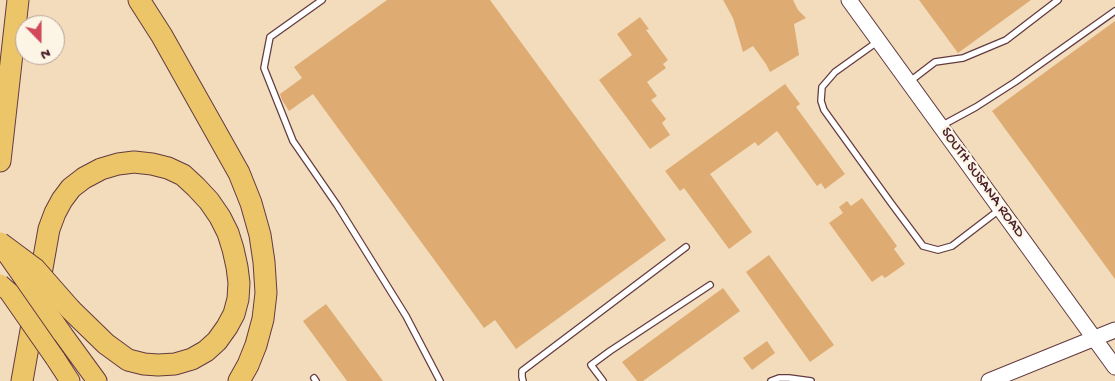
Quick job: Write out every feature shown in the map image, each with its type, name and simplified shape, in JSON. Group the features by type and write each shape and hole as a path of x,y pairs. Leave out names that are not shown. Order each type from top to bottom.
{"highway":[{"path":"0,161 18,0"},
{"path":"139,0 162,36 239,173 251,203 260,235 266,292 263,320 256,345 239,381"},
{"path":"0,244 35,269 70,310 106,344 128,360 158,366 192,359 206,352 217,342 234,314 238,299 235,258 228,232 220,217 209,201 183,175 168,168 134,162 101,169 84,178 71,188 62,200 49,229 22,381"}],"main road":[{"path":"0,244 97,381"},
{"path":"0,284 9,292 54,371"},
{"path":"0,302 54,371 70,381"}],"street":[{"name":"SOUTH SUSANA ROAD","path":"849,0 1115,367"},
{"path":"989,381 1007,378 1115,330"}],"lane":[{"path":"322,0 270,37 264,68 293,141 401,308 440,381"},
{"path":"909,82 935,62 963,58 1006,40 1058,0"},
{"path":"941,126 976,107 1015,82 1115,11"},
{"path":"879,41 834,72 822,87 821,101 824,110 923,246 938,250 952,246 1001,209"},
{"path":"523,381 522,371 686,247"},
{"path":"603,381 591,365 710,285"},
{"path":"771,381 779,378 789,378 812,381"}],"building":[{"path":"387,0 490,0 666,240 516,349 495,320 484,328 313,94 289,111 282,100 280,94 302,78 294,67"},
{"path":"723,0 793,0 798,10 806,18 794,24 799,55 770,72 753,46 743,52 733,18"},
{"path":"919,0 1031,0 958,53"},
{"path":"640,17 649,29 646,30 668,60 663,64 666,68 647,82 657,96 651,100 666,119 662,123 670,135 650,149 599,80 632,55 617,34"},
{"path":"1115,21 1115,279 992,111"},
{"path":"785,84 800,104 796,107 845,174 825,189 821,183 817,186 777,131 758,146 755,142 710,174 752,232 729,249 684,188 680,191 665,171"},
{"path":"862,198 897,246 894,249 905,264 885,278 882,275 872,282 829,223 843,213 839,207 847,201 851,206"},
{"path":"769,255 834,345 810,362 746,272"},
{"path":"723,288 740,311 643,381 637,381 622,362"},
{"path":"326,304 383,381 347,381 303,321"},
{"path":"767,341 775,353 752,370 743,358"}]}
